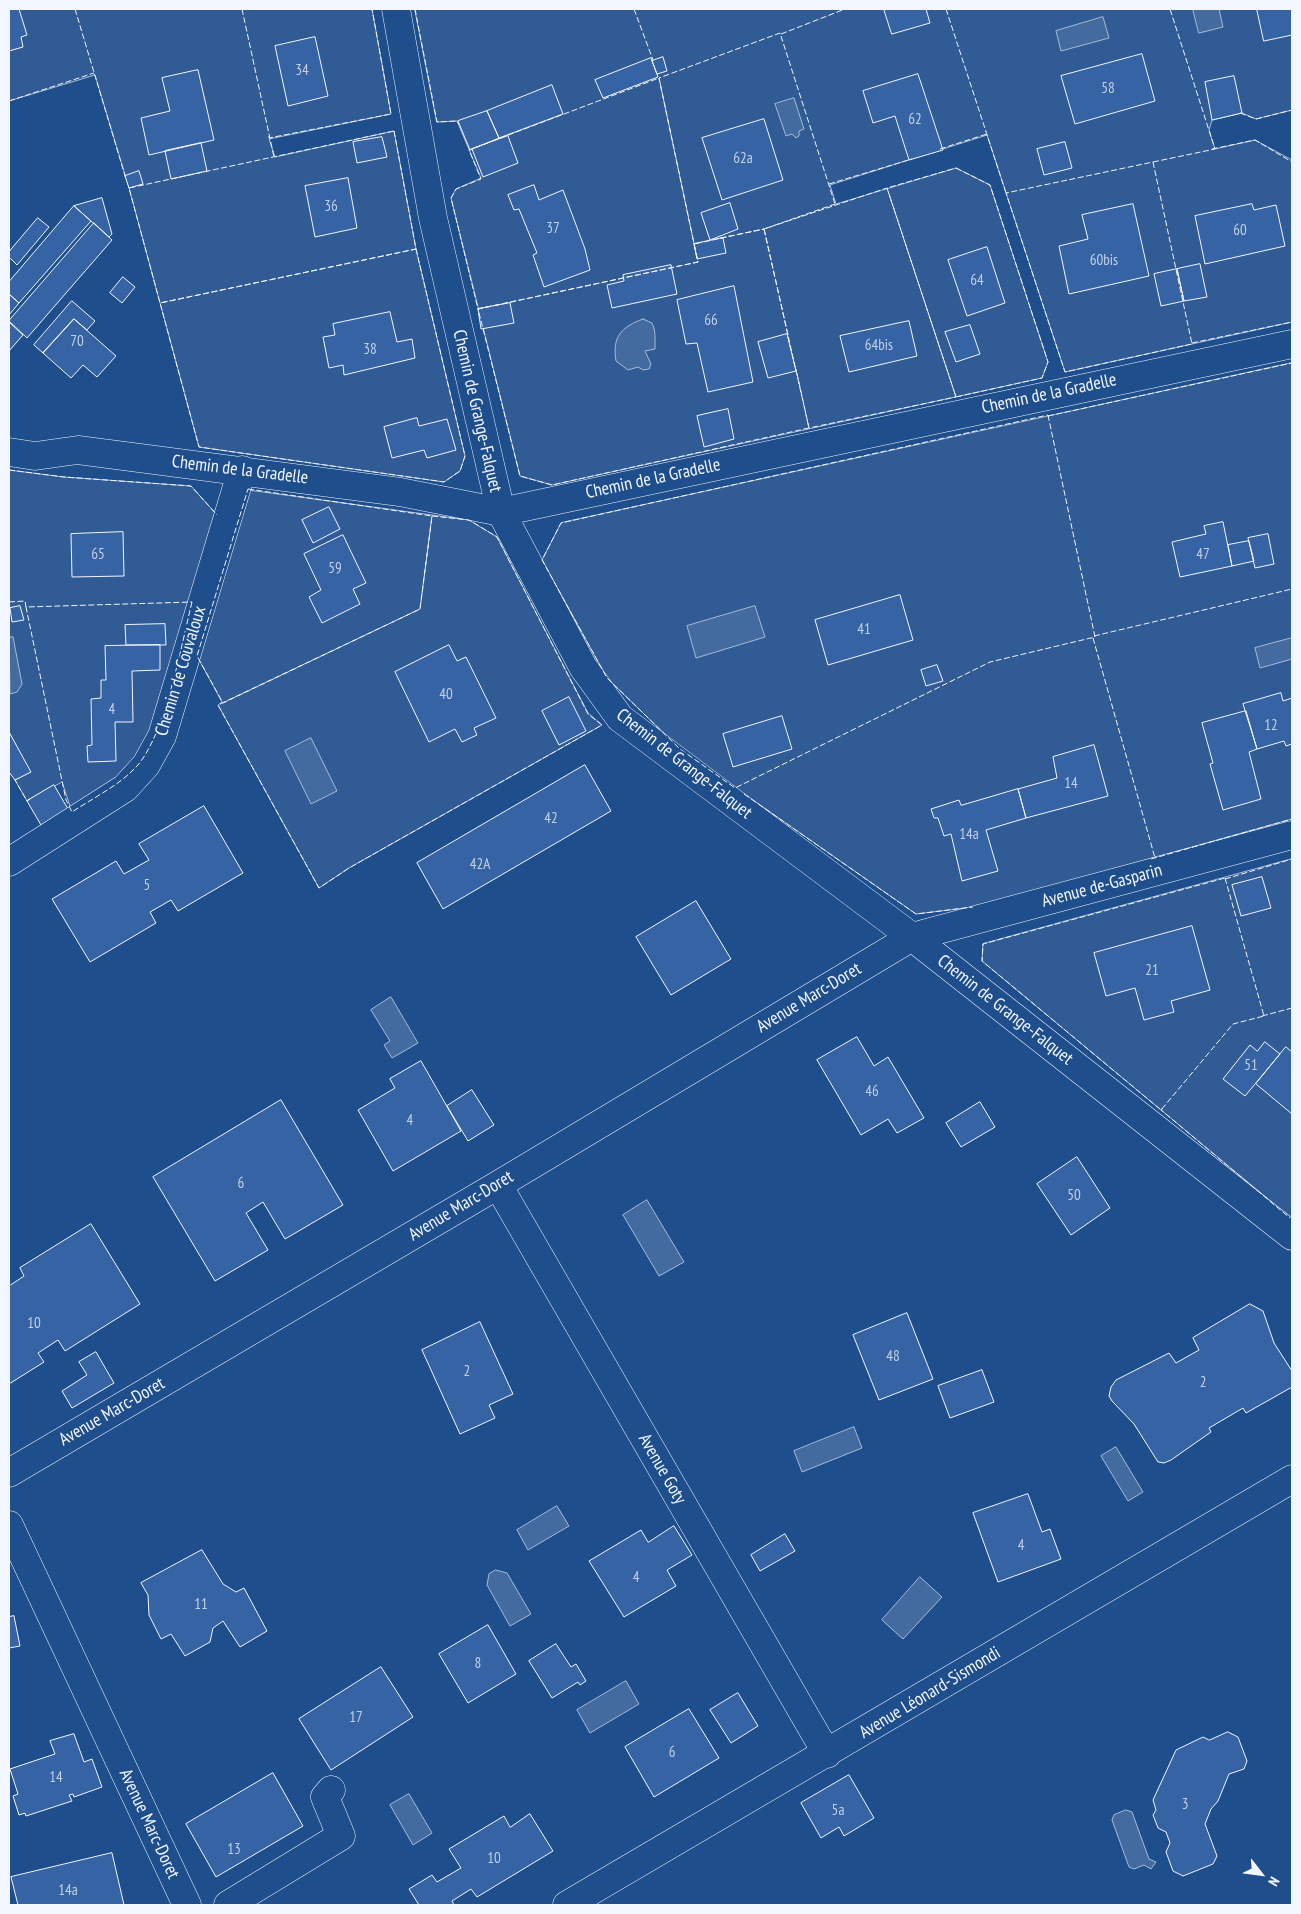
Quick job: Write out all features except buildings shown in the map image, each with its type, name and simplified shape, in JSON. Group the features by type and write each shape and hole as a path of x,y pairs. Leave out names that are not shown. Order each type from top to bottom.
{"street":[{"name":"Chemin de Grange-Falquet","path":"396,9 433,218 500,512 583,667 620,718 912,936 1292,1236"},
{"name":"Chemin de la Gradelle","path":"9,452 35,456 78,450 242,470 400,492 500,512 1292,344"},
{"name":"Chemin de Couvaloux","path":"9,862 125,788 146,765 162,736 242,470"},
{"name":"Avenue de-Gasparin","path":"912,936 1292,835"},
{"name":"Avenue Marc-Doret","path":"9,1472 498,1185 912,936"},
{"name":"Avenue Goty","path":"498,1185 827,1754"},
{"name":"Avenue Léonard-Sismondi","path":"567,1905 1292,1480"},
{"name":"Avenue Marc-Doret","path":"9,1525 187,1905"},
{"path":"228,1905 341,1836 325,1798 330,1790"}],"shaded area":[{"path":"9,9 372,9 391,114 269,139 275,157 394,131 416,249 465,456 460,471 444,482 199,447 129,188 95,75 9,101"},
{"path":"415,9 1292,9 1292,110 1256,119 1242,113 1212,120 1209,130 1215,149 1255,140 1292,160 1292,322 1065,372 987,135 830,185 836,204 956,168 990,185 1048,362 1042,378 552,485 520,476 451,198 456,189 481,178 457,121 437,122"},
{"path":"1193,9 1219,9 1223,27 1199,33"},
{"path":"1103,17 1109,38 1061,51 1056,31"},
{"path":"794,98 804,129 799,131 799,136 796,138 792,134 786,136 775,104"},
{"path":"643,319 652,323 654,329 655,349 645,351 651,364 649,369 643,370 638,367 628,370 616,361 615,345 624,329"},
{"path":"1292,363 1292,819 981,906 916,914 680,749 607,678 542,560 561,523"},
{"path":"9,470 64,477 191,486 218,516 160,722 137,766 72,812 62,782 27,801 15,780 30,772 9,732"},
{"path":"248,490 469,520 497,537 588,713 602,725 349,868 319,888 218,705 222,702 197,656"},
{"path":"755,606 765,637 696,658 687,626"},
{"path":"13,637 22,684 17,692 10,694 9,638"},
{"path":"1292,638 1292,659 1260,668 1255,648"},
{"path":"311,738 337,791 311,804 285,751"},
{"path":"1292,859 1292,1219 982,961 983,944"},
{"path":"391,997 418,1043 392,1058 384,1045 390,1041 371,1010"},
{"path":"647,1200 684,1262 659,1276 623,1215"},
{"path":"854,1427 862,1448 802,1472 794,1451"},
{"path":"1116,1447 1143,1492 1128,1501 1101,1456"},
{"path":"557,1506 569,1526 528,1550 517,1530"},
{"path":"496,1570 507,1573 531,1614 510,1626 487,1585 489,1574"},
{"path":"920,1577 942,1597 903,1639 882,1620"},
{"path":"626,1681 639,1704 590,1733 577,1710"},
{"path":"409,1794 432,1833 413,1845 390,1805"},
{"path":"1126,1810 1132,1812 1149,1859 1156,1862 1151,1869 1144,1865 1134,1869 1129,1867 1112,1820 1114,1815"}],"fence":[{"path":"75,9 126,179"},
{"path":"242,9 274,157"},
{"path":"269,136 269,138 391,114 372,9"},
{"path":"415,9 437,122 457,121 459,124"},
{"path":"634,9 653,60"},
{"path":"781,34 845,9"},
{"path":"946,9 1006,193"},
{"path":"1153,162 1215,149 1170,9"},
{"path":"698,243 694,244 659,78 780,33 835,204"},
{"path":"9,101 94,73"},
{"path":"659,78 698,262 478,309 451,198 456,189 481,179 469,150 659,78"},
{"path":"1240,113 1256,119 1292,110"},
{"path":"394,131 416,249 160,303 129,188 394,131"},
{"path":"940,149 987,134"},
{"path":"1212,149 1255,140 1292,162"},
{"path":"829,184 912,159"},
{"path":"1153,162 1192,344 1065,372 1006,193 1153,162"},
{"path":"956,168 990,185 1048,362 1042,378 956,397 887,188 956,168"},
{"path":"720,238 764,229 887,188 956,397 809,428 796,369"},
{"path":"788,335 764,229 835,204"},
{"path":"764,229 809,428 552,485 520,476 478,309 698,262 694,244 764,229"},
{"path":"416,249 465,456 460,471 444,482 199,447 160,303 416,249"},
{"path":"1192,343 1292,322"},
{"path":"1048,416 1292,363"},
{"path":"1048,415 1095,637 990,662 735,788 680,749 607,678 542,560 561,523 1048,415"},
{"path":"9,470 64,477 191,486 217,515"},
{"path":"248,489 432,516 420,609 223,703 197,656 248,489"},
{"path":"432,516 469,520 497,537 588,714 602,725 349,868 319,888 218,705 420,609 432,516"},
{"path":"1094,636 1292,589"},
{"path":"9,602 25,601 26,607"},
{"path":"192,602 171,688 156,733 147,751 137,766 123,779 72,812 66,800 26,607 192,602"},
{"path":"1093,638 1155,858"},
{"path":"17,779 15,780 27,801 30,799"},
{"path":"744,794 916,914 973,907"},
{"path":"1151,859 1292,819"},
{"path":"1225,879 1292,859"},
{"path":"1225,878 1264,1016 1233,1024 1161,1110 982,961 983,944 1225,878"},
{"path":"1262,1016 1292,1008"},
{"path":"1163,1108 1161,1110 1290,1218"}]}
